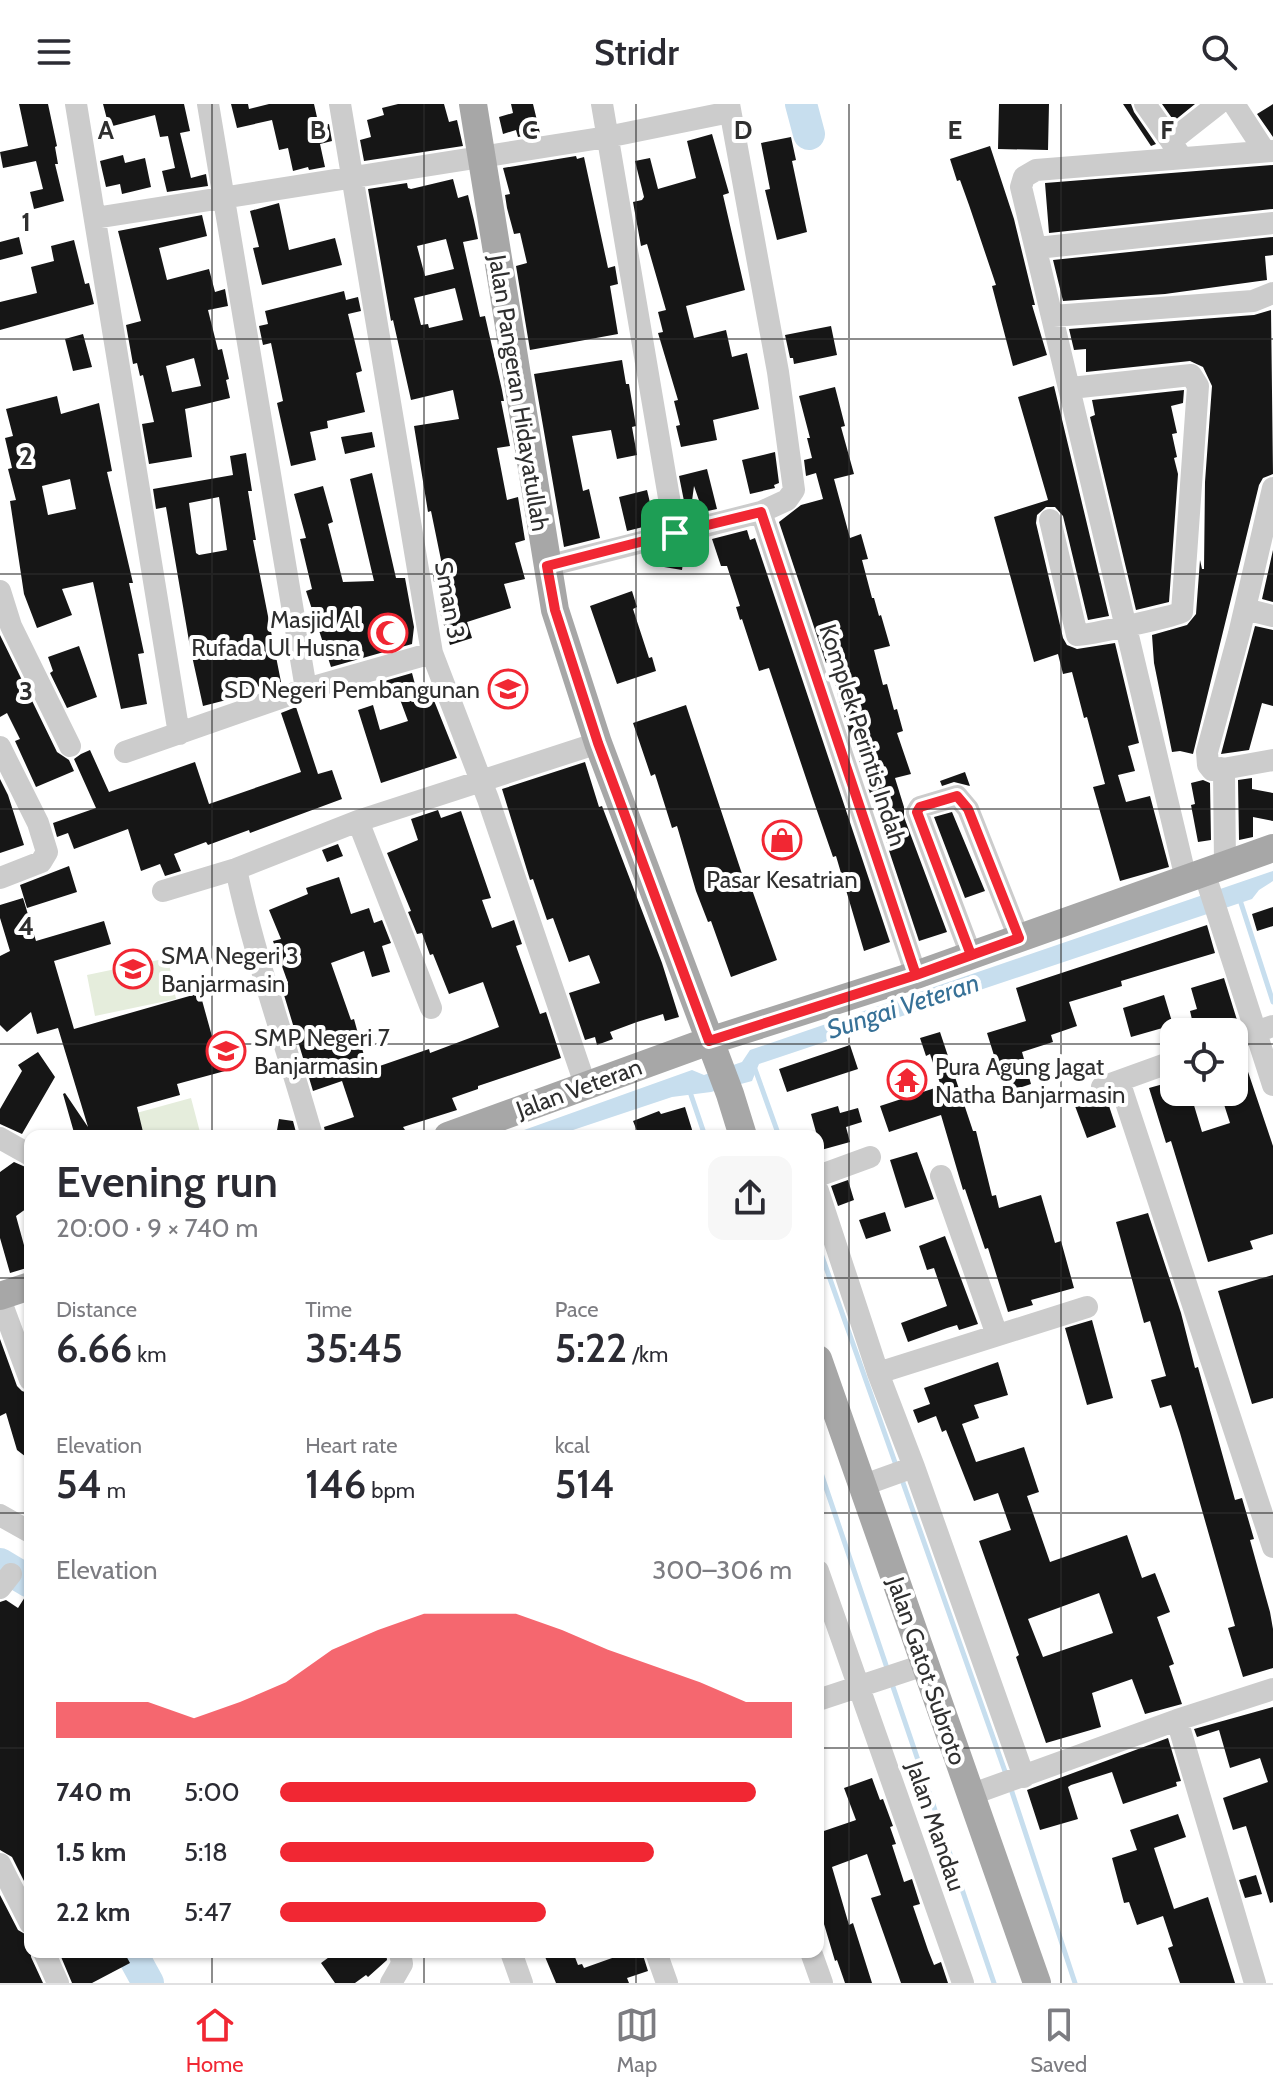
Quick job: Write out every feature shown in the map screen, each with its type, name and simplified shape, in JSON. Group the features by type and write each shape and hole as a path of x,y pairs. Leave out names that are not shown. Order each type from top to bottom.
{"main road":[{"name":"Jalan Pangeran Hidayatullah","path":"473,104 555,610 598,743 714,1052"},
{"name":"Jalan Veteran","path":"464,1130 585,1084 714,1052 971,955 1206,876 1273,848"},
{"path":"714,1052 741,1130"},
{"path":"9,1315 24,1294"},
{"name":"Jalan Gatot Subroto","path":"824,1368 892,1475 913,1668 970,1795 1037,1983"}],"street":[{"path":"76,104 179,734"},
{"path":"208,104 306,689"},
{"name":"Sman 3","path":"340,104 432,653 481,780 585,1084"},
{"path":"602,104 675,533"},
{"path":"1145,104 1176,149"},
{"path":"1176,149 1218,104"},
{"path":"1234,104 1269,151"},
{"path":"95,218 607,137 729,108 778,372 794,490 787,500 761,512 547,566"},
{"path":"1269,151 1176,149 1036,170 1029,173 1021,187 1126,625 1219,919 1267,1028 1273,1085"},
{"path":"1037,248 1273,223"},
{"path":"1053,316 1253,301 1273,293"},
{"path":"1050,520 1077,635 1085,636 1175,617 1184,608 1198,386 1191,375 1071,388"},
{"path":"1273,488 1207,752 1212,770 1273,760"},
{"name":"Komplek Perintis Indah","path":"761,512 916,975"},
{"path":"0,591 11,626 70,746"},
{"path":"1245,609 1273,616"},
{"path":"125,752 306,689 432,653"},
{"path":"163,891 236,869 358,821 598,743"},
{"path":"0,747 38,823 47,852 41,862 0,878"},
{"path":"1206,876 1223,769"},
{"path":"971,955 917,812 920,807 957,796 961,798 1019,938"},
{"path":"358,821 431,1008"},
{"path":"236,869 253,943 310,1130"},
{"path":"1248,1034 1267,1028"},
{"path":"1160,1066 1110,1084 1273,1547"},
{"path":"0,1138 24,1152"},
{"path":"824,1174 870,1157"},
{"path":"941,1176 997,1335"},
{"path":"824,1209 878,1373 892,1475 1012,1781"},
{"path":"878,1373 1087,1307"},
{"path":"9,1315 24,1361"},
{"path":"0,1515 24,1529"},
{"name":"Jalan Mandau","path":"824,1584 870,1682 963,1983"},
{"path":"824,1698 913,1668"},
{"path":"970,1795 1177,1720 1273,1689"},
{"path":"1177,1720 1255,1983"},
{"path":"0,1864 24,1911"},
{"path":"47,1958 58,1983"},
{"path":"391,1983 402,1964 401,1958"},
{"path":"513,1958 522,1983"},
{"path":"658,1958 667,1983"},
{"path":"813,1958 822,1983"}],"green space":[{"path":"168,958 176,999 95,1016 87,975"},
{"path":"191,1098 199,1130 114,1130 111,1120"}],"water":[{"name":"Sungai Veteran","path":"1273,871 1273,881 1252,899 759,1064 752,1081 711,1092 672,1097 573,1130 524,1130 692,1070 704,1075 742,1062 750,1050"}],"building":[{"path":"19,104 48,104 57,146 58,164 55,164 64,201 34,209 30,192 43,189 36,161 3,168 0,152 28,146"},
{"path":"103,104 184,104 190,131 180,133 191,178 206,174 208,186 167,192 162,171 175,168 168,136 160,137 155,115 109,127"},
{"path":"231,104 248,104 249,109 269,104 314,104 319,126 329,124 332,141 320,144 325,167 293,171 288,148 279,150 272,120 237,128"},
{"path":"398,104 444,104 449,122 457,120 463,146 364,161 360,140 371,137 367,120 384,115 382,108"},
{"path":"511,104 533,104 540,133 518,137 516,130 503,134 499,117 513,113"},
{"path":"999,104 1049,104 1048,150 998,149"},
{"path":"1123,104 1131,104 1156,144 1151,146"},
{"path":"1162,104 1195,104 1174,121"},
{"path":"1273,104 1273,137 1257,114"},
{"path":"712,134 729,193 723,195 745,290 686,306 694,338 726,330 732,357 747,353 759,409 713,420 717,440 681,447 674,401 678,400 658,333 663,332 658,312 666,310 647,244 641,246 633,202 644,197 635,161 650,158 658,189 696,178 687,141"},
{"path":"791,137 796,160 792,161 807,232 777,240 765,190 770,189 761,143"},
{"path":"990,146 1014,219 1035,305 1032,305 1047,355 1013,366 992,286 996,285 950,159"},
{"path":"123,155 125,163 145,158 151,187 122,194 120,184 106,187 100,161"},
{"path":"576,156 577,159 584,157 608,268 615,266 618,284 610,286 618,334 530,350 516,266 527,263 520,233 514,234 507,208 505,195 510,194 503,168"},
{"path":"1273,165 1273,209 1049,233 1045,183"},
{"path":"453,179 458,198 468,195 478,239 463,242 480,317 485,316 502,390 504,401 501,401 510,446 497,448 507,500 518,497 525,540 515,543 525,579 504,584 511,608 467,622 472,638 450,645 439,609 451,605 445,580 434,582 432,568 441,566 441,560 431,511 428,512 414,426 459,419 453,390 411,400 391,321 368,189 407,183 411,189","holes":["446,239 454,269 425,276 417,246","455,288 463,320 429,328 428,324 421,325 414,298"]},
{"path":"279,203 289,250 335,238 342,265 262,285 253,248 259,247 250,211"},
{"path":"202,215 207,236 159,248 167,280 209,269 215,292 225,289 228,306 208,310 218,350 222,349 230,398 185,409 192,457 149,464 142,424 154,422 143,375 140,376 137,363 133,364 126,325 141,321 118,231","holes":["194,358 201,386 172,392 166,366"]},
{"path":"19,237 23,254 0,260 0,242"},
{"path":"1273,237 1273,255 1265,256 1267,280 1165,294 1063,301 1053,260"},
{"path":"74,240 85,284 89,283 94,304 0,330 0,302 37,293 31,267 54,261 51,246"},
{"path":"344,291 346,300 358,297 361,311 348,314 362,371 356,373 365,412 327,421 328,428 310,432 316,460 291,466 277,403 283,401 271,343 263,345 259,326 268,324 265,311"},
{"path":"1271,310 1273,474 1263,478 1259,485 1193,754 1172,752 1154,663 1152,635 1187,625 1196,614 1200,560 1204,569 1205,482 1212,386 1203,367 1190,361 1086,372 1086,349 1074,350 1069,329 1254,315"},
{"path":"831,326 837,355 794,364 785,335"},
{"path":"83,334 92,367 73,371 65,339"},
{"path":"622,360 636,426 632,427 637,455 617,459 611,430 572,436 583,491 589,489 600,538 564,547 534,374"},
{"path":"1054,386 1109,616 1088,620 1063,516 1055,507 1046,507 1037,515 1036,523 1063,638 1067,645 1077,649 1115,643 1139,743 1128,746 1135,771 1118,775 1126,802 1150,796 1169,867 1120,881 1093,787 1105,784 1072,672 1063,674 1058,654 1034,662 994,517 1048,500 1018,397"},
{"path":"835,387 845,426 841,427 854,474 834,479 850,538 861,534 868,559 862,560 890,646 874,650 883,685 887,684 894,710 897,709 903,731 897,733 911,774 895,778 904,817 947,932 919,941 838,697 830,662 826,663 779,522 801,505 823,499 816,473 806,476 804,460 812,458 799,396"},
{"path":"1184,390 1183,403 1171,406 1177,433 1172,434 1178,474 1169,602 1136,610 1090,417 1095,415 1092,400"},
{"path":"57,396 61,414 99,403 112,471 107,472 133,583 129,583 144,653 138,654 147,704 121,709 93,582 62,589 72,615 37,628 24,594 10,501 16,500 8,469 12,468 5,438 13,436 6,409","holes":["70,479 76,509 48,515 42,486"]},
{"path":"372,432 375,447 345,454 341,437"},
{"path":"775,452 779,483 774,485 775,488 750,494 742,460"},
{"path":"246,453 256,540 253,540 281,682 236,691 238,697 203,706 166,507 156,509 153,489 233,475 230,456","holes":["219,497 227,550 196,553 189,503"]},
{"path":"707,469 717,509 703,512 694,486 690,516 687,516 679,476"},
{"path":"372,473 396,578 405,578 414,627 412,644 331,667 306,591 312,589 300,539 306,538 294,494 323,486 333,522 328,524 343,582 374,581 350,479"},
{"path":"647,490 655,524 627,531 619,497"},
{"path":"747,530 750,540 755,538 890,942 864,951 836,856 833,857 769,668 759,671 736,607 740,606 727,566 721,566 712,539"},
{"path":"685,548 682,570 658,566 660,552"},
{"path":"1273,550 1273,602 1262,599"},
{"path":"632,591 637,607 633,609 656,671 617,684 590,606"},
{"path":"1255,626 1273,630 1273,706 1262,703 1249,750 1221,754"},
{"path":"0,635 57,752 69,760 74,771 36,787 15,741 20,739 7,713 0,717"},
{"path":"79,646 97,697 67,708 50,673 53,671 48,657"},
{"path":"412,673 417,692 429,688 457,758 381,783 358,710 373,705 380,730 408,721 398,694 386,697 381,682"},
{"path":"686,705 746,886 750,884 777,960 731,977 711,921 708,922 696,891 677,826 672,828 655,774 651,776 633,723"},
{"path":"296,707 318,774 332,770 342,799 250,833 249,830 174,854 181,871 165,876 160,864 141,871 128,829 74,849 68,833 57,837 53,823 96,808 74,759 81,754 90,750 109,792 195,762 209,804 301,772 281,713"},
{"path":"585,762 599,807 602,806 662,963 679,1017 665,1021 663,1014 637,1022 610,1032 613,1039 597,1045 595,1037 585,1040 569,993 600,983 589,955 569,962 553,918 547,920 533,879 530,880 502,789"},
{"path":"965,772 970,786 954,782 942,786 940,781"},
{"path":"1252,778 1252,789 1273,793 1273,821 1253,817 1253,837 1239,840 1238,780"},
{"path":"0,779 24,845 0,853"},
{"path":"1203,780 1210,783 1211,840 1198,842 1191,805 1195,804 1191,783"},
{"path":"438,810 441,818 461,811 491,898 482,900 492,928 514,920 522,944 516,946 540,1014 546,1012 561,1058 452,1098 457,1110 403,1127 405,1130 325,1130 324,1127 354,1117 342,1081 313,1091 281,985 288,983 273,941 281,939 269,910 308,894 306,888 339,877 351,914 369,908 374,923 382,920 391,943 382,946 390,972 372,977 364,951 331,963 351,1020 354,1019 368,1070 429,1049 430,1053 499,1027 483,982 449,994 422,933 417,934 387,853 418,840 411,819"},
{"path":"952,812 985,891 965,898 934,817"},
{"path":"338,844 343,856 327,862 322,850"},
{"path":"69,866 77,892 27,908 20,885"},
{"path":"23,898 36,941 104,921 111,944 54,961 74,1029 200,993 213,1040 227,1036 236,1068 177,1084 180,1095 137,1107 143,1130 73,1130 65,1093 88,1127 58,1028 37,1034 31,1012 7,1032 0,1025 0,956 10,951 0,918 0,905"},
{"path":"1273,907 1273,926 1257,931 1252,914"},
{"path":"1207,925 1215,953 1121,981 1122,986 1069,1002 1077,1026 1051,1035 1053,1042 1022,1052 1031,1084 1010,1091 1001,1063 997,1065 987,1033 1026,1021 1016,988"},
{"path":"1224,978 1236,1018 1192,1018 1190,1011 1197,1009 1191,988"},
{"path":"1164,995 1171,1018 1160,1018 1160,1029 1131,1037 1123,1008"},
{"path":"940,1032 973,1131 976,1131 992,1196 996,1195 999,1208 1041,1195 1055,1243 1061,1241 1074,1288 1031,1300 1033,1305 1008,1312 988,1248 985,1249 963,1190 941,1115 889,1132 880,1106 941,1086 930,1054 926,1056 920,1038"},
{"path":"850,1045 858,1069 787,1092 779,1069"},
{"path":"38,1052 55,1077 22,1134 0,1124 0,1109 22,1071 18,1065"},
{"path":"1248,1072 1273,1146 1273,1234 1250,1241 1253,1249 1208,1262 1171,1141 1166,1143 1149,1088 1160,1085 1160,1106 1194,1106 1202,1132 1230,1123 1225,1106 1248,1106"},
{"path":"1095,1099 1107,1100 1116,1127 1087,1138 1075,1106"},
{"path":"838,1106 840,1113 858,1108 862,1122 846,1127 850,1142 824,1149 824,1130 815,1130 811,1114"},
{"path":"685,1107 692,1130 637,1130 633,1121 659,1111 661,1114"},
{"path":"279,1119 293,1121 295,1130 277,1130"},
{"path":"917,1152 934,1199 905,1208 890,1160"},
{"path":"14,1162 24,1166 24,1210 16,1216 24,1245 24,1269 10,1273 0,1238 0,1172"},
{"path":"848,1180 854,1200 838,1206 831,1186"},
{"path":"885,1212 891,1231 866,1239 859,1220"},
{"path":"1148,1213 1181,1313 1195,1368 1198,1367 1235,1500 1242,1498 1270,1612 1273,1668 1243,1677 1228,1628 1235,1626 1180,1433 1171,1405 1160,1408 1151,1380 1166,1376 1150,1321 1144,1323 1116,1222"},
{"path":"945,1236 978,1324 959,1330 957,1325 908,1342 901,1323 947,1306 934,1268 927,1270 919,1246"},
{"path":"1273,1275 1273,1398 1252,1404 1218,1291"},
{"path":"1092,1320 1113,1398 1087,1405 1065,1328"},
{"path":"0,1339 17,1386 24,1392 24,1455 17,1450 6,1413 0,1416"},
{"path":"998,1362 1008,1395 974,1405 979,1418 962,1424 976,1462 1024,1447 1039,1492 1027,1496 1050,1562 1127,1535 1142,1578 1155,1573 1170,1612 1157,1617 1174,1664 1169,1666 1182,1704 1145,1714 1132,1679 1092,1693 1101,1727 1046,1743 979,1541 1011,1530 998,1493 974,1501 946,1430 942,1432 936,1416 918,1423 913,1410 930,1404 924,1388","holes":["1099,1593 1113,1633 1043,1657 1028,1619"]},
{"path":"24,1598 24,1881 12,1857 0,1850 0,1602 6,1600 18,1608"},
{"path":"1273,1707 1273,1902 1270,1903 1246,1826 1233,1830 1223,1798 1268,1782 1260,1758 1230,1768 1219,1730 1197,1737 1194,1729"},
{"path":"1168,1738 1181,1781 1176,1782 1177,1786 1123,1804 1112,1772 1071,1785 1068,1787 1078,1819 1040,1830 1027,1790"},
{"path":"872,1778 893,1826 890,1827 896,1844 892,1845 904,1882 912,1879 920,1904 913,1906 928,1950 934,1965 941,1962 948,1983 901,1983 871,1898 881,1895 867,1854 832,1867 849,1925 853,1923 872,1983 845,1983 824,1924 824,1831 856,1820 844,1788"},
{"path":"1178,1814 1186,1837 1154,1848 1174,1909 1208,1897 1235,1983 1180,1983 1168,1948 1173,1946 1163,1916 1137,1925 1129,1902 1124,1903 1112,1858 1137,1850 1130,1830"},
{"path":"1256,1875 1262,1894 1245,1898 1239,1880"},
{"path":"0,1895 18,1930 24,1934 24,1958 31,1958 43,1983 0,1983"},
{"path":"62,1958 127,1958 130,1963 92,1983 72,1983"},
{"path":"328,1958 387,1960 368,1977 366,1975 355,1983 335,1983 321,1963"},
{"path":"546,1958 575,1958 578,1965 582,1964 584,1968 612,1958 644,1958 648,1971 627,1978 629,1983 556,1983"}],"waterway":[{"path":"801,104 809,134"},
{"path":"1240,900 1273,1002"},
{"path":"755,1069 777,1130"},
{"path":"690,1092 703,1130"},
{"path":"824,1262 897,1468"},
{"path":"901,1477 1007,1777"},
{"path":"824,1482 888,1671"},
{"path":"0,1564 24,1578"},
{"path":"891,1681 994,1983"},
{"path":"1010,1786 1075,1983"},
{"path":"134,1958 148,1983"}],"place":[{"name":"Masjid Al Rufada Ul Husna","path":"388,633"},
{"name":"SD Negeri Pembangunan","path":"508,689"},
{"name":"Pasar Kesatrian","path":"782,840"},
{"name":"SMA Negeri 3 Banjarmasin","path":"133,969"},
{"name":"SMP Negeri 7 Banjarmasin","path":"226,1051"},
{"name":"Pura Agung Jagat Natha Banjarmasin","path":"907,1080"}],"route":[{"path":"675,533 547,566 555,610 598,743 709,1041 916,975 1019,938 961,798 957,796 920,807 917,812 971,955 916,975 761,512 675,533"}]}
